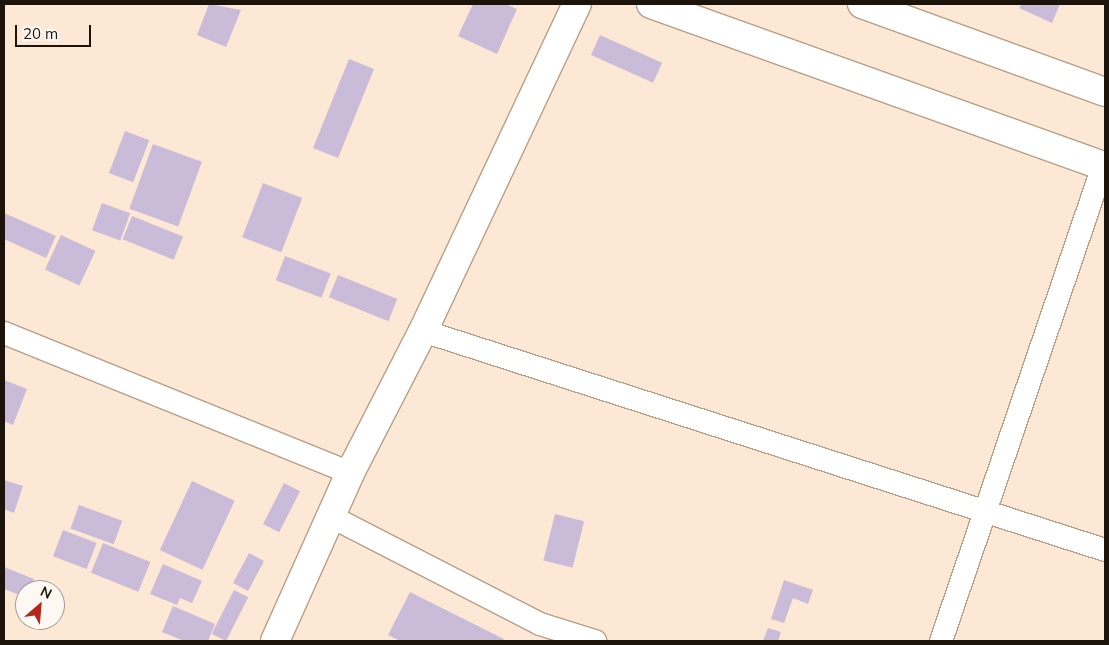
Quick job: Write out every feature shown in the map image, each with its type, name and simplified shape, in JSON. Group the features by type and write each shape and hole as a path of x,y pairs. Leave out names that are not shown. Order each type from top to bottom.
{"main road":[{"path":"275,641 332,517 350,473 423,331 576,4"},
{"path":"651,4 1104,166"},
{"path":"862,4 1105,92"}],"street":[{"path":"940,641 1104,166"},
{"path":"423,331 1105,550"},
{"path":"4,333 350,473"},
{"path":"332,517 540,624 595,641"}],"building":[{"path":"209,4 241,10 226,47 197,35"},
{"path":"473,4 505,4 517,9 497,54 458,36"},
{"path":"1022,4 1060,4 1052,23 1019,8"},
{"path":"600,35 662,63 653,83 591,55"},
{"path":"349,59 374,69 338,158 313,148"},
{"path":"125,131 149,140 133,182 109,173"},
{"path":"153,144 202,162 178,227 129,209"},
{"path":"263,183 302,198 281,252 242,237"},
{"path":"102,203 130,213 120,241 92,230"},
{"path":"4,213 56,236 46,258 4,239"},
{"path":"132,216 183,237 174,260 123,239"},
{"path":"61,235 95,251 79,285 45,269"},
{"path":"285,256 331,274 321,298 276,280"},
{"path":"338,275 397,299 388,321 329,297"},
{"path":"4,380 27,389 13,425 4,421"},
{"path":"4,480 23,486 14,513 4,509"},
{"path":"192,481 235,501 202,570 160,550"},
{"path":"284,483 300,491 279,532 263,524"},
{"path":"79,505 122,521 114,544 70,528"},
{"path":"555,514 584,521 572,568 543,561"},
{"path":"63,530 97,543 87,569 53,556"},
{"path":"103,543 150,562 138,592 91,573"},
{"path":"249,553 264,561 248,591 233,583"},
{"path":"163,564 202,581 192,603 180,598 177,605 150,594"},
{"path":"4,567 34,579 15,580 15,593 4,589"},
{"path":"784,580 813,590 808,604 793,598 784,623 771,619"},
{"path":"234,590 248,597 226,641 212,634"},
{"path":"410,592 504,639 503,641 400,641 388,635"},
{"path":"173,606 215,624 208,641 184,641 162,632"},
{"path":"768,628 781,632 778,641 763,641"}]}
